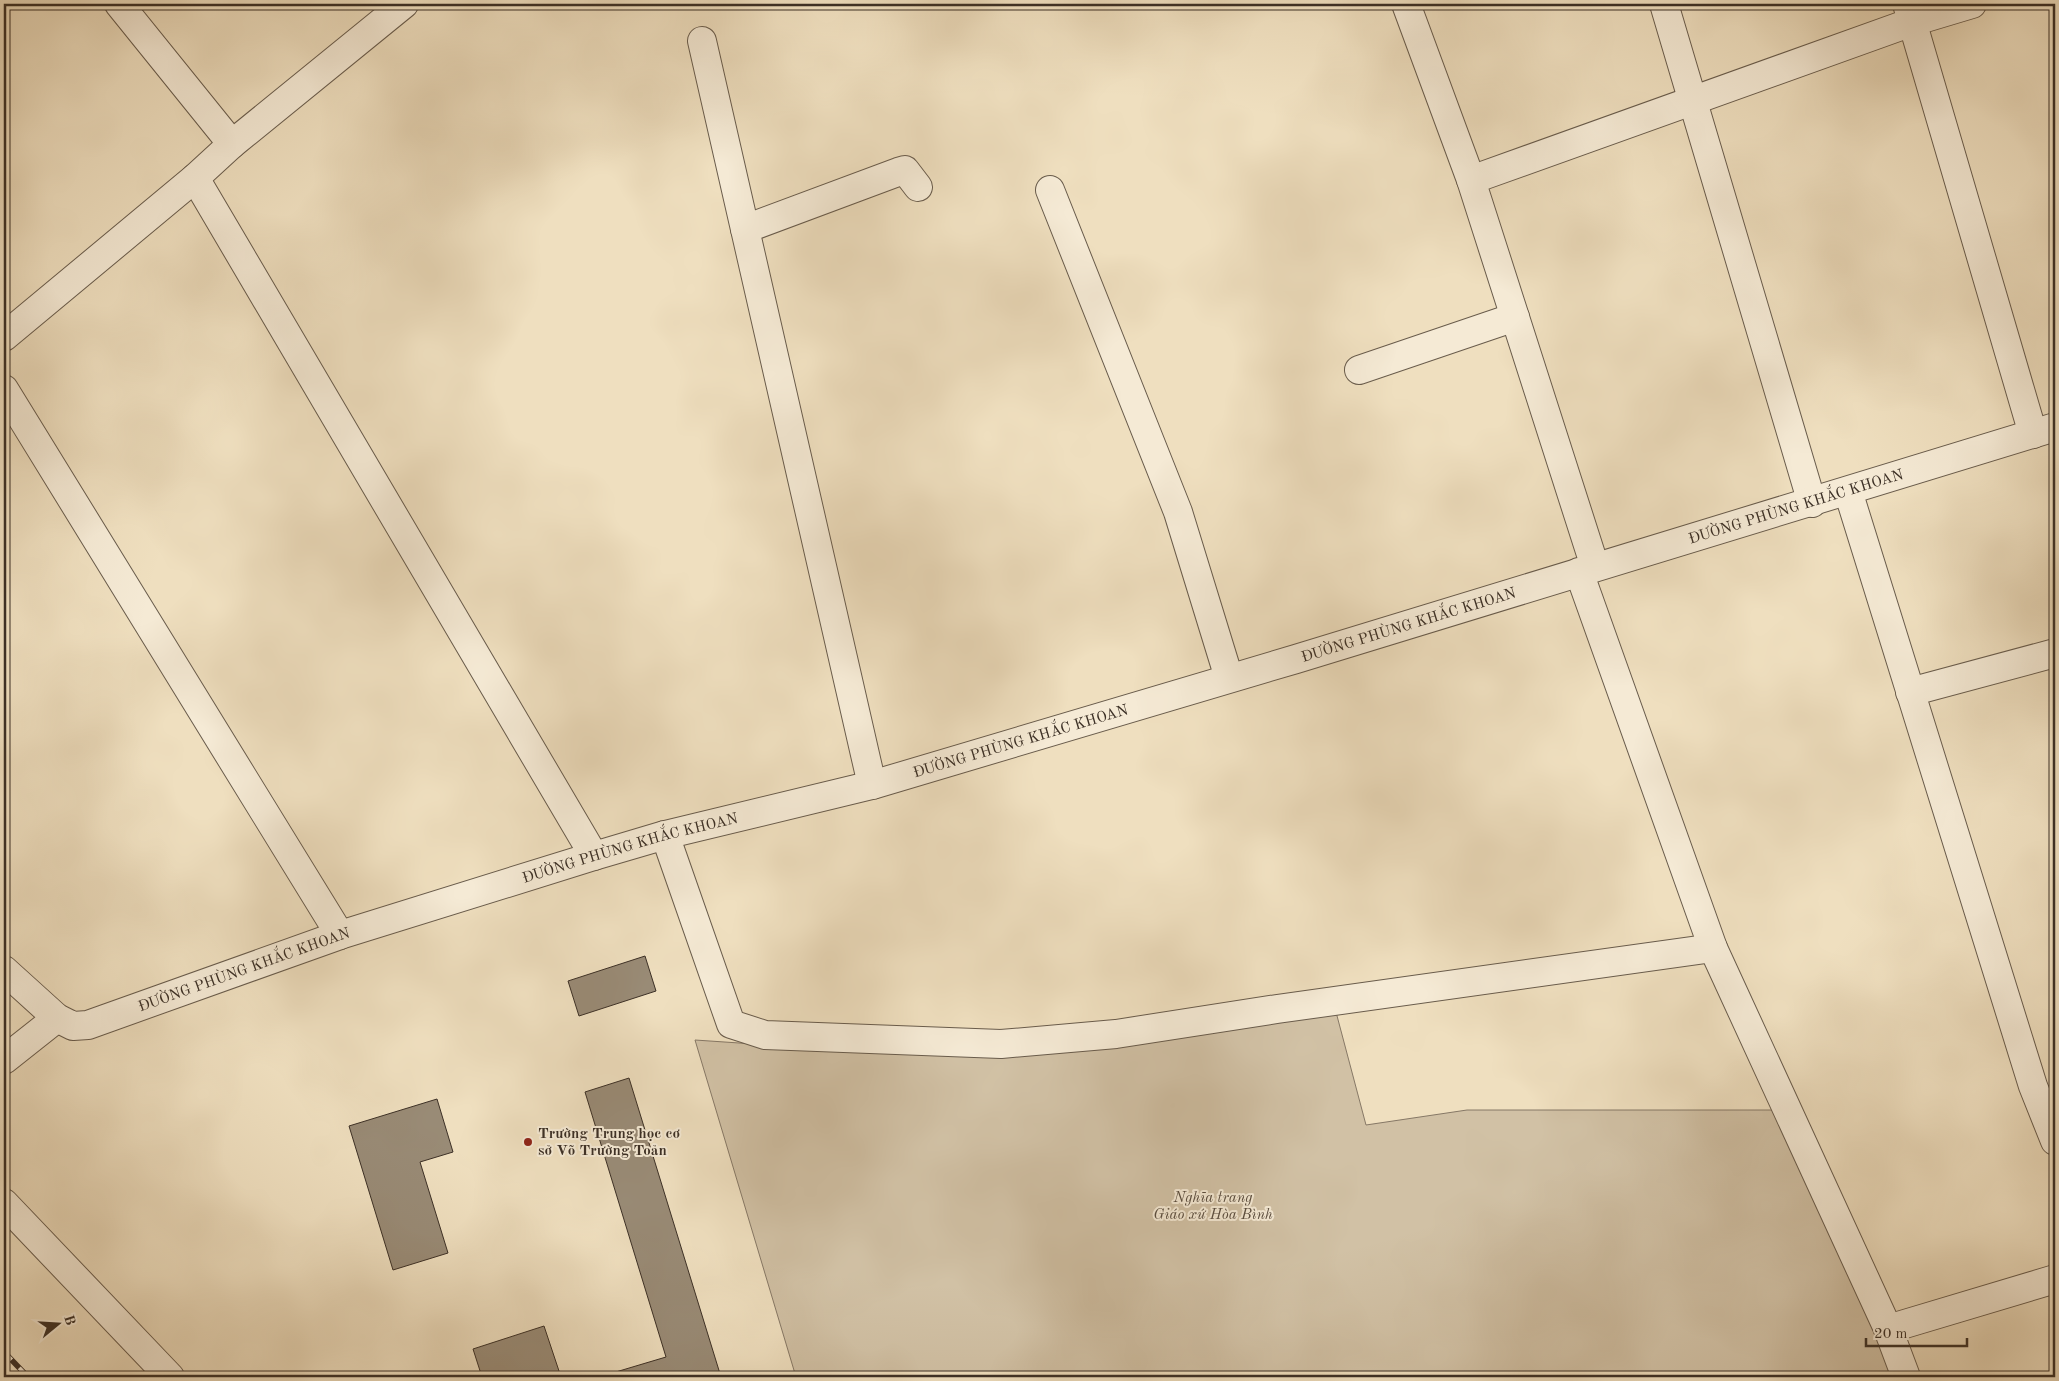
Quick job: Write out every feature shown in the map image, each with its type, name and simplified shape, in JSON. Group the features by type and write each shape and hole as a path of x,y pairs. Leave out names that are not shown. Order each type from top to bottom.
{"street":[{"path":"119,4 232,144"},
{"path":"4,337 196,178 232,144 404,4"},
{"path":"1406,4 1471,180 1515,317 1587,569 1713,948 1888,1329 1906,1377"},
{"path":"1664,4 1812,503"},
{"path":"1471,180 1694,100 1910,13 1972,4"},
{"path":"1910,13 2044,431"},
{"path":"702,41 872,785"},
{"path":"745,230 905,170 918,187"},
{"path":"196,178 594,856"},
{"path":"1050,190 1178,512 1229,678"},
{"path":"1359,370 1515,317"},
{"path":"4,389 340,935"},
{"name":"ĐƯỜNG PHÙNG KHẮC KHOAN","path":"4,970 57,1018 73,1026 88,1026 340,935 594,856 665,835 872,785 1812,503 2044,431"},
{"path":"1848,491 2033,1086 2055,1140"},
{"path":"1910,692 2055,653"},
{"path":"665,835 731,1024 765,1035 1001,1044 1116,1034 1277,1008 1713,948"},
{"path":"4,1060 57,1018"},
{"path":"4,1203 170,1377"},
{"path":"1888,1329 2055,1279"}],"green space":[{"name":"Nghĩa trang Giáo xứ Hòa Bình","path":"1336,1012 1366,1125 1467,1110 1774,1110 1878,1334 1894,1377 796,1377 695,1040 754,1044"}],"building":[{"path":"645,956 656,991 579,1016 568,981"},
{"path":"629,1078 721,1377 599,1377 666,1357 585,1092"},
{"path":"437,1099 453,1152 420,1162 448,1253 393,1270 349,1126"},
{"path":"544,1326 561,1377 482,1377 473,1349"}],"railway":[{"path":"4,1352 28,1377"}],"place":[{"name":"Trường Trung học cơ sở Võ Trường Toản","path":"528,1142"}]}
